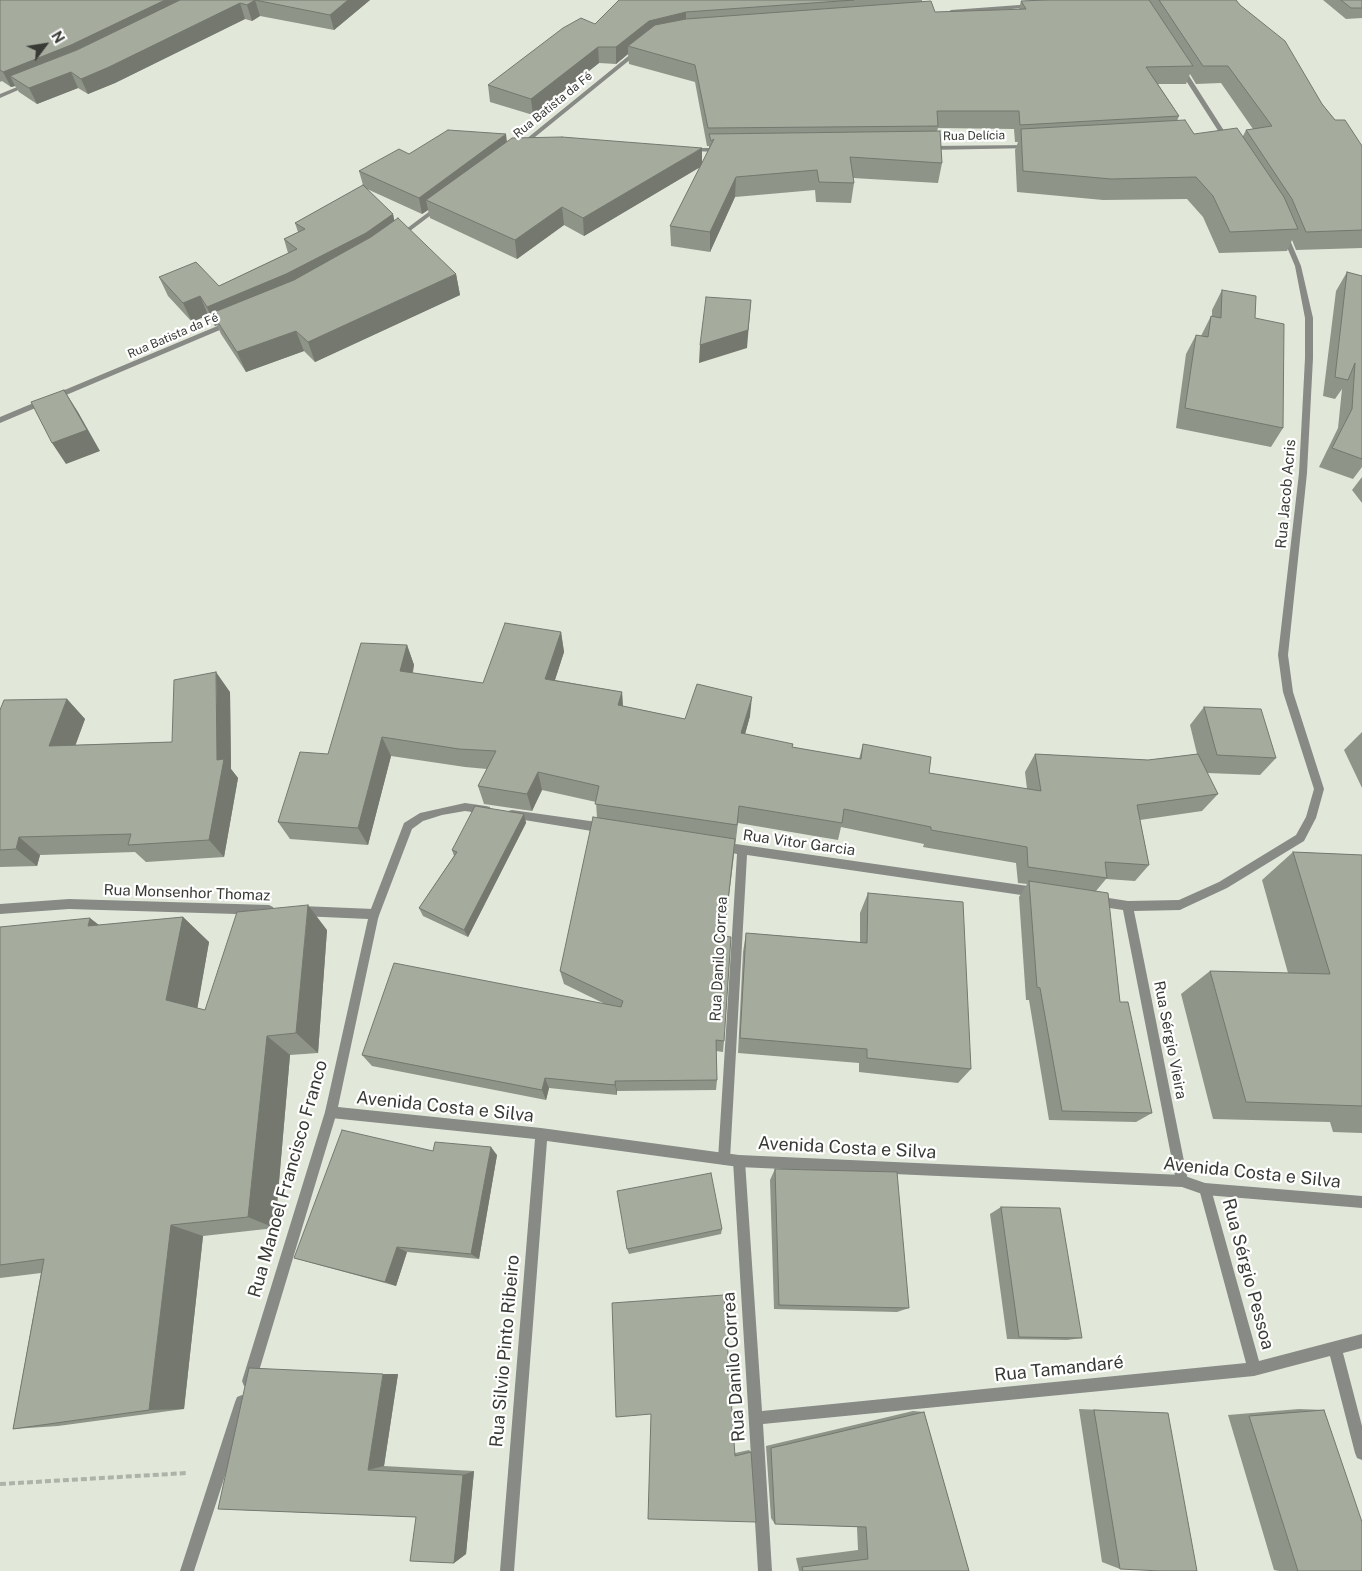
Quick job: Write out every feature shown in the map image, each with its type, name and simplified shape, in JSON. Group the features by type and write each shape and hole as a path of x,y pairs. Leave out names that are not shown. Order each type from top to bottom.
{"street":[{"path":"944,13 1044,5"},
{"name":"Rua Batista da Fé","path":"513,152 646,44"},
{"path":"1178,64 1235,152"},
{"path":"0,96 39,80"},
{"path":"1214,136 1224,135"},
{"name":"Rua Delícia","path":"926,148 1034,147"},
{"path":"680,151 730,150"},
{"path":"397,238 443,204"},
{"name":"Rua Jacob Acris","path":"1128,906 1180,905 1223,885 1300,838 1310,818 1319,789 1288,692 1283,655 1303,473 1309,358 1309,318 1298,266 1281,226"},
{"name":"Rua Batista da Fé","path":"0,420 234,323"},
{"name":"Rua Manoel Francisco Franco","path":"187,1571 221,1471 331,1112 374,914 408,826 420,817 465,807 613,830"},
{"name":"Rua Vitor Garcia","path":"712,845 1041,893"},
{"name":"Rua Danilo Correa","path":"724,1159 742,850"},
{"path":"1090,900 1128,906"},
{"name":"Rua Monsenhor Thomaz","path":"0,909 69,904 374,914"},
{"name":"Rua Sérgio Vieira","path":"1128,906 1182,1181"},
{"name":"Avenida Costa e Silva","path":"331,1112 540,1134 739,1161 1182,1181 1205,1189 1362,1202"},
{"name":"Rua Silvio Pinto Ribeiro","path":"507,1571 540,1134"},
{"name":"Rua Danilo Correa","path":"739,1161 765,1571"},
{"name":"Rua Sérgio Pessoa","path":"1205,1189 1254,1369"},
{"name":"Rua Tamandaré","path":"756,1418 1254,1369 1362,1341"},
{"path":"1335,1348 1362,1453"}],"path":[{"path":"0,1484 221,1471"}],"building":[{"path":"0,0 165,0 71,45 3,72 0,70"},
{"path":"180,0 255,0 247,5 240,3 81,79 71,72 29,88 10,76 77,50"},
{"path":"255,0 348,0 330,15"},
{"path":"619,0 854,0 686,12 649,21 616,47 598,47 531,99 488,85 563,28 581,18 595,24"},
{"path":"1149,0 1193,66 1146,67 1179,116 1020,125 1019,111 937,111 938,126 708,128 695,65 628,46 655,25 686,19 931,1 935,12 1026,9 1021,1"},
{"path":"1159,0 1236,0 1285,41 1322,104 1335,120 1345,120 1362,146 1362,230 1306,232 1292,199 1246,130 1272,126 1228,66 1203,66"},
{"path":"1341,0 1362,0 1362,8 1351,8"},
{"path":"1185,120 1194,134 1237,128 1284,197 1298,229 1230,232 1213,196 1196,177 1111,179 1023,171 1021,129"},
{"path":"448,130 506,134 419,198 359,171 399,149 409,154"},
{"path":"940,131 942,163 850,157 854,183 819,182 817,170 736,177 710,232 670,226 714,139 711,141 709,134"},
{"path":"562,137 702,148 583,218 562,207 515,240 426,200 512,138"},
{"path":"363,185 393,214 366,233 286,274 207,307 200,296 183,303 159,277 196,262 219,286 297,249 284,239 305,229 295,223"},
{"path":"398,218 456,274 308,342 296,331 237,352 212,313 294,280 371,237"},
{"path":"1347,272 1362,276 1362,459 1332,448 1352,409 1355,363 1348,380 1335,377"},
{"path":"1222,290 1256,296 1255,318 1284,324 1283,428 1185,408 1196,335 1208,337 1211,316 1221,318"},
{"path":"706,297 751,300 748,330 700,345"},
{"path":"64,390 87,430 52,443 31,402"},
{"path":"505,623 561,632 545,679 622,692 618,705 685,719 697,684 752,697 741,733 793,744 792,747 861,759 863,744 931,757 929,773 1041,791 1035,754 1148,760 1198,754 1218,794 1137,805 1149,865 1105,862 1107,878 1028,867 1027,847 931,830 931,827 844,809 842,823 739,806 737,825 595,804 599,786 538,772 527,794 478,786 496,751 459,749 382,737 358,828 278,822 300,752 328,754 361,643 407,645 400,671 483,683"},
{"path":"216,672 217,760 224,759 209,840 128,845 131,834 19,837 16,849 0,850 0,710 4,700 67,699 49,746 172,742 174,680"},
{"path":"1204,707 1261,709 1276,758 1217,755"},
{"path":"475,806 524,814 464,930 419,908 457,852 452,850"},
{"path":"593,817 735,839 724,936 731,937 724,1041 716,1040 717,1080 615,1081 615,1085 545,1078 542,1090 362,1055 394,963 621,1007 623,1001 560,971"},
{"path":"1293,852 1362,855 1362,1106 1246,1102 1210,971 1330,974"},
{"path":"1029,881 1108,893 1120,1002 1128,1002 1152,1113 1062,1111 1040,988 1037,987"},
{"path":"868,893 963,902 971,1069 867,1058 867,1049 740,1038 746,933 867,943"},
{"path":"308,905 296,1033 267,1036 248,1217 171,1225 149,1410 13,1429 44,1259 0,1265 0,927 90,918 88,926 183,917 166,1000 205,1010 237,912"},
{"path":"342,1130 433,1151 435,1142 491,1147 471,1254 397,1247 385,1282 294,1258"},
{"path":"775,1169 897,1172 909,1308 779,1305"},
{"path":"711,1173 722,1229 627,1249 617,1191"},
{"path":"1001,1207 1060,1208 1082,1338 1019,1337"},
{"path":"724,1295 735,1456 751,1452 756,1522 648,1519 651,1414 616,1417 612,1303"},
{"path":"249,1368 383,1374 368,1470 463,1475 454,1563 410,1561 416,1517 218,1509"},
{"path":"1094,1410 1168,1413 1197,1571 1120,1569"},
{"path":"1324,1410 1362,1522 1362,1571 1298,1571 1249,1416"},
{"path":"924,1412 969,1571 803,1571 802,1567 868,1559 866,1527 775,1524 771,1448"}]}
